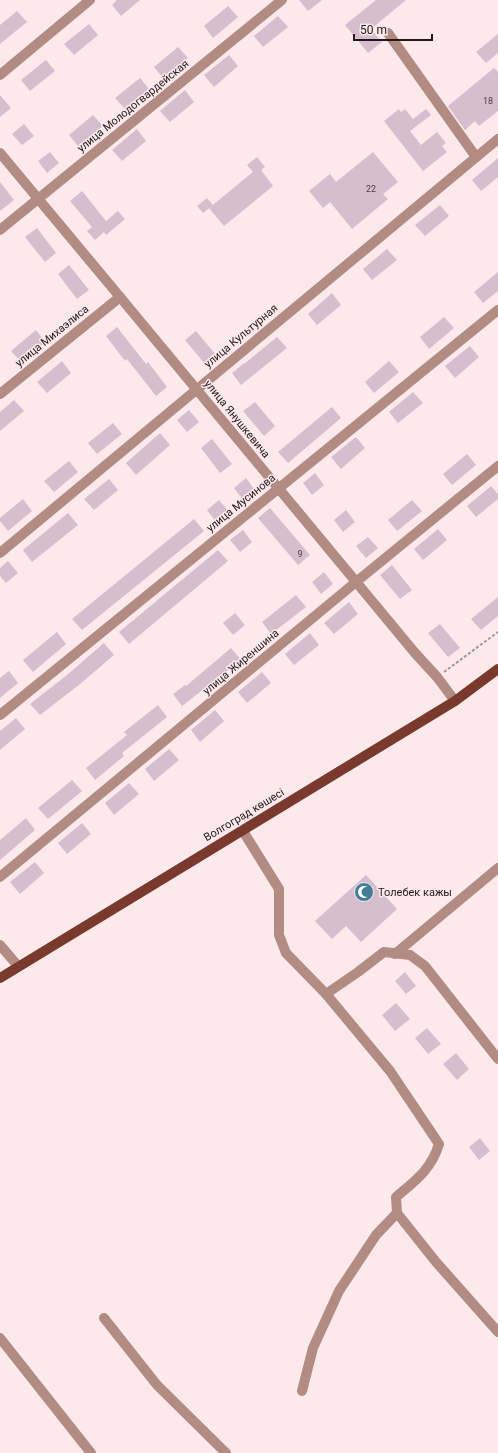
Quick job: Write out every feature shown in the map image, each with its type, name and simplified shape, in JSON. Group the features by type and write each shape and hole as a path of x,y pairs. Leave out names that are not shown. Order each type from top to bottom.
{"main road":[{"name":"Волгоград көшесі","path":"0,978 455,701 498,669"}],"street":[{"path":"0,75 90,0"},
{"name":"улица Молодогвардейская","path":"0,230 282,0"},
{"path":"388,33 476,157"},
{"name":"улица Культурная","path":"0,553 498,139"},
{"name":"улица Янушкевича","path":"0,153 197,388 278,489 437,677 455,701"},
{"name":"улица Михаэлиса","path":"0,394 120,297"},
{"name":"улица Мусинова","path":"0,715 498,310"},
{"name":"улица Жиреншина","path":"0,877 498,466"},
{"path":"243,831 279,889 279,934 286,953 326,994 390,1071 439,1144 435,1156 422,1175 396,1197 397,1213 436,1262 498,1332"},
{"path":"395,954 498,868"},
{"path":"0,945 18,966"},
{"path":"326,994 384,952 410,955 425,966 498,1059"},
{"path":"302,1391 314,1348 339,1291 376,1235 397,1213"},
{"path":"104,1318 157,1385 226,1453"},
{"path":"0,1338 91,1453"}],"path":[{"path":"437,677 498,632"}],"building":[{"path":"117,0 140,0 121,16 112,5"},
{"path":"299,0 322,0 308,11"},
{"path":"376,0 406,0 371,29 382,42 368,53 345,25"},
{"path":"228,6 238,17 213,38 204,26"},
{"path":"17,11 27,22 0,44 0,25"},
{"path":"278,16 288,27 263,47 254,36"},
{"path":"89,24 98,35 74,55 64,44"},
{"path":"498,34 498,53 486,63 476,52"},
{"path":"178,47 188,58 163,78 154,67"},
{"path":"229,55 238,66 214,87 204,75"},
{"path":"46,60 55,71 30,91 21,80"},
{"path":"494,68 498,72 498,111 479,126 475,121 465,130 448,106"},
{"path":"140,78 149,89 125,109 115,98"},
{"path":"185,90 194,102 170,122 160,111"},
{"path":"0,95 11,108 0,117"},
{"path":"399,109 401,112 405,109 413,119 426,109 431,115 410,131 421,145 437,132 446,143 442,146 447,152 423,171 384,121"},
{"path":"93,115 103,126 78,146 69,135"},
{"path":"24,124 34,136 22,145 12,134"},
{"path":"137,129 146,141 122,161 112,150"},
{"path":"50,152 59,163 47,173 38,161"},
{"path":"373,152 398,182 383,194 388,199 352,229 330,202 323,208 309,191 330,174 336,182"},
{"path":"257,157 265,167 261,170 273,186 224,226 209,208 253,172 247,165"},
{"path":"498,158 498,177 481,191 472,180"},
{"path":"0,182 14,200 0,211"},
{"path":"82,191 106,221 118,211 125,219 106,235 104,232 95,240 87,231 92,227 70,201"},
{"path":"207,198 213,205 203,213 197,206"},
{"path":"440,205 449,216 425,236 415,225"},
{"path":"37,228 56,253 45,262 25,237"},
{"path":"387,249 397,260 372,280 363,269"},
{"path":"69,265 89,290 77,299 58,274"},
{"path":"498,272 498,291 483,303 474,292"},
{"path":"332,293 341,305 317,325 308,314"},
{"path":"444,317 454,328 429,349 420,337"},
{"path":"117,327 146,364 148,362 167,387 156,396 127,359 125,361 106,336"},
{"path":"36,330 45,342 21,362 11,351"},
{"path":"196,331 216,355 205,364 185,340"},
{"path":"277,337 287,348 241,385 232,373"},
{"path":"470,346 479,357 455,378 445,366"},
{"path":"62,361 71,373 47,393 37,382"},
{"path":"389,361 399,372 374,393 365,382"},
{"path":"413,392 423,403 398,423 389,412"},
{"path":"14,400 24,411 0,431 0,412"},
{"path":"255,402 275,426 264,436 243,411"},
{"path":"332,407 341,418 288,463 278,452"},
{"path":"189,410 199,422 187,432 177,420"},
{"path":"113,423 122,434 97,454 88,443"},
{"path":"160,433 170,445 136,475 126,463"},
{"path":"356,437 365,448 341,469 331,457"},
{"path":"212,439 232,464 220,473 201,448"},
{"path":"467,454 476,465 452,485 443,474"},
{"path":"69,461 78,472 54,492 44,481"},
{"path":"315,473 324,485 312,495 303,483"},
{"path":"246,478 255,490 243,500 234,488"},
{"path":"109,479 118,490 94,510 84,499"},
{"path":"491,486 498,494 498,499 476,517 467,506"},
{"path":"23,499 32,511 8,531 0,521 0,518"},
{"path":"219,500 229,512 216,522 207,510"},
{"path":"412,500 422,511 397,531 388,520"},
{"path":"270,508 310,555 298,565 258,518"},
{"path":"346,510 355,522 343,532 334,520"},
{"path":"68,513 78,525 32,562 23,550"},
{"path":"194,519 204,531 82,630 72,619"},
{"path":"438,529 447,540 423,560 414,549"},
{"path":"243,530 252,542 240,552 230,540"},
{"path":"368,537 378,548 366,558 356,546"},
{"path":"218,550 228,561 129,644 119,632"},
{"path":"8,561 18,573 6,583 0,576 0,568"},
{"path":"392,565 412,590 400,599 380,575"},
{"path":"324,572 333,584 321,594 312,582"},
{"path":"296,595 306,607 271,634 262,622"},
{"path":"498,597 498,616 481,630 471,619"},
{"path":"349,602 358,614 334,634 324,623"},
{"path":"235,613 245,625 233,635 223,623"},
{"path":"440,624 460,648 448,657 428,633"},
{"path":"57,632 66,644 33,672 23,660"},
{"path":"310,633 319,645 294,665 285,654"},
{"path":"104,643 114,655 40,715 30,704"},
{"path":"231,648 241,660 182,706 173,694 185,685 186,686"},
{"path":"9,671 18,683 0,698 0,678"},
{"path":"262,672 271,683 247,703 238,692"},
{"path":"158,705 167,717 122,753 124,756 95,780 86,768 127,735 124,732"},
{"path":"215,710 224,721 200,742 191,730"},
{"path":"16,718 25,729 0,750 0,731"},
{"path":"169,749 179,760 154,781 145,769"},
{"path":"72,780 82,791 48,819 38,808"},
{"path":"129,783 139,794 114,815 105,803"},
{"path":"26,818 35,830 0,860 0,840"},
{"path":"82,823 91,834 67,854 58,843"},
{"path":"35,862 44,873 20,894 10,882"},
{"name":"Толебек кажы","path":"366,875 397,909 361,942 346,926 332,939 315,921"},
{"path":"405,972 416,986 406,994 395,981"},
{"path":"396,1003 410,1019 395,1031 382,1015"},
{"path":"427,1028 441,1044 428,1054 415,1038"},
{"path":"456,1053 469,1069 457,1080 443,1064"},
{"path":"480,1138 490,1151 479,1160 469,1147"}],"place":[{"name":"Толебек кажы","path":"364,892"}]}
